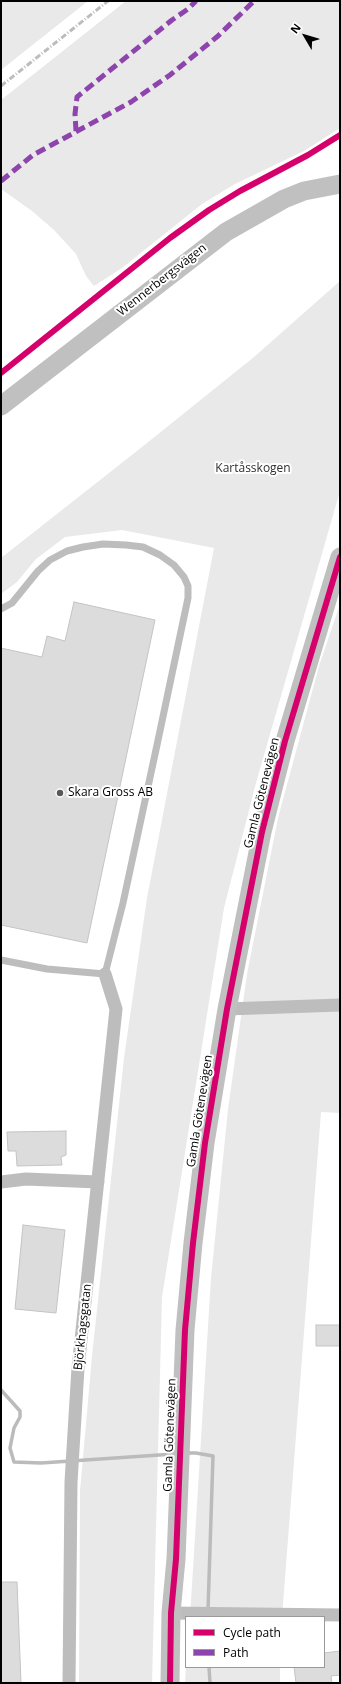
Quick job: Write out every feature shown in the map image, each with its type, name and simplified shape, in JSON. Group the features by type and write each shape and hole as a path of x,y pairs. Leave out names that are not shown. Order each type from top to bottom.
{"street":[{"name":"Wennerbergsvägen","path":"1,406 226,232 284,199 304,191 340,184"},
{"name":"Gamla Götenevägen","path":"170,1683 171,1613 176,1559 185,1330 192,1243 205,1143 227,1009 262,832 321,616 340,557"},
{"name":"Björkhagsgatan","path":"70,1683 71,1482 78,1368 116,1010 105,974"},
{"path":"227,1009 340,1005"},
{"path":"1,1182 26,1179 98,1182"},
{"path":"171,1613 340,1615"}],"lane":[{"path":"1,610 12,603 38,571 50,560 67,551 83,546 104,544 143,547 174,565 184,577 188,586 188,598 156,752 121,910 105,974 47,969 1,960"}],"green space":[{"path":"1,1 88,1 1,70"},
{"path":"126,1 340,1 340,128 304,151 235,184 202,204 122,268 94,286 86,276 76,254 54,230 32,211 1,189 1,100"},
{"name":"Kartåsskogen","path":"340,281 340,491 256,783 224,908 162,1297 152,1683 79,1683 80,1491 92,1356 124,1058 147,898 214,548 122,530 65,537 36,559 17,582 1,594 1,558 254,357"},
{"path":"340,604 340,1113 321,1112 282,1616 190,1616 211,1278 228,1109 247,974 278,818 319,666"},
{"path":"186,1668 280,1668 280,1683 185,1683"}],"building":[{"name":"Skara Gross AB","path":"74,602 155,620 87,943 1,925 1,648 42,657 47,636 65,641"},
{"path":"66,1131 66,1155 61,1157 62,1165 17,1166 16,1151 8,1151 7,1132"},
{"path":"23,1225 65,1230 56,1313 15,1309"},
{"path":"316,1325 340,1325 340,1346 316,1346"},
{"path":"1,1582 17,1582 21,1683 1,1683"},
{"path":"340,1651 340,1675 331,1676 332,1683 296,1683 294,1668 325,1668 325,1653"}],"waterway":[{"path":"1,1390 20,1411 20,1417 14,1428 10,1448 14,1462 41,1463 174,1454"},
{"path":"186,1453 213,1456 208,1610"},
{"path":"209,1668 210,1683"}],"railway":[{"path":"1,86 108,1"}],"marked path":[{"path":"76,131 75,114 77,97 172,20 188,9 196,1"},
{"path":"1,181 33,155 131,102 170,75 218,36 254,1"}],"cycle path":[{"path":"1,373 170,238 209,210 240,191 308,155 340,135"},
{"path":"170,1683 171,1613 176,1559 185,1330 193,1243 205,1143 227,1009 262,832 285,741 340,557"}],"place":[{"name":"Skara Gross AB","path":"60,793"}]}
